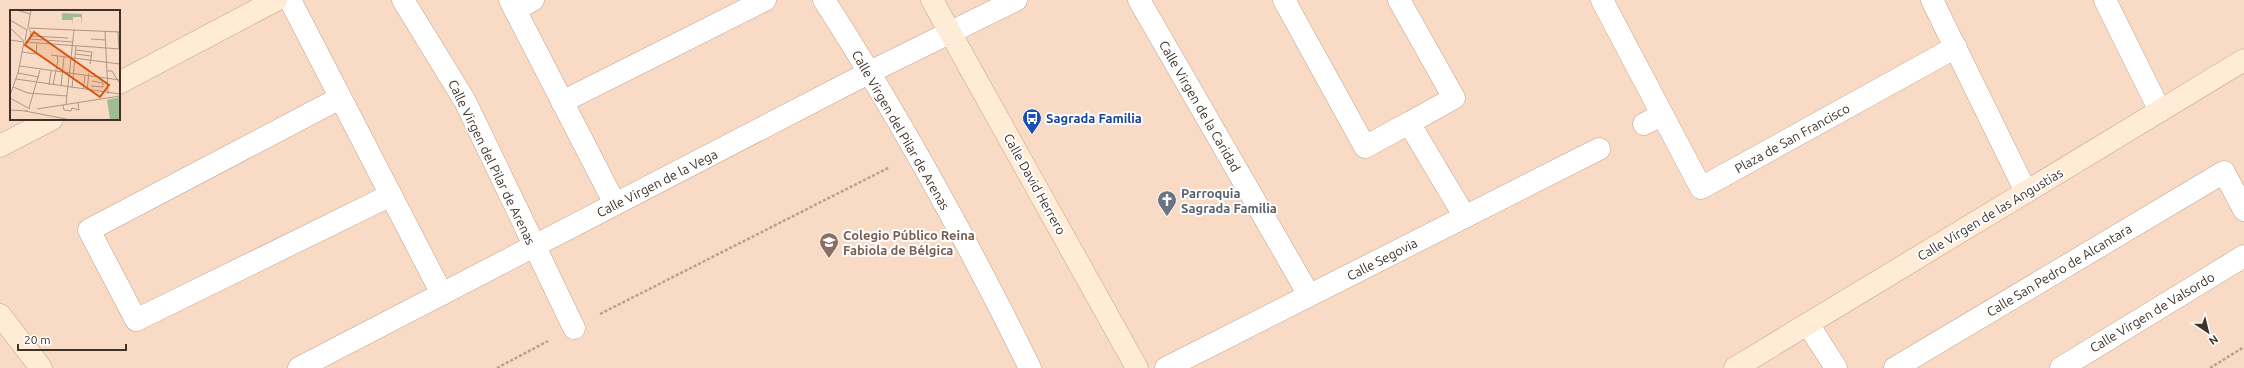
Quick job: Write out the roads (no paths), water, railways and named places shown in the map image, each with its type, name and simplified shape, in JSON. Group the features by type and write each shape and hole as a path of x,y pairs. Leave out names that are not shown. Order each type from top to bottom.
{"street":[{"path":"120,82 276,0"},
{"path":"290,0 442,294"},
{"name":"Calle Virgen del Pilar de Arenas","path":"403,0 465,100 574,328"},
{"path":"562,102 765,0"},
{"name":"Calle Virgen del Pilar de Arenas","path":"824,0 870,72 917,153 1030,368"},
{"name":"Calle David Herrero","path":"932,0 1137,368"},
{"name":"Calle Virgen de la Vega","path":"299,368 870,72 1016,0"},
{"name":"Calle Virgen de la Caridad","path":"1139,0 1310,295"},
{"path":"1284,0 1365,147 1454,98 1400,0"},
{"name":"Plaza de San Francisco","path":"1602,0 1653,119 1701,188 1956,47"},
{"path":"1932,0 2026,192"},
{"path":"2105,0 2160,111"},
{"path":"519,3 562,102 615,204"},
{"name":"Calle Virgen de las Angustias","path":"1735,368 2244,60"},
{"path":"340,98 89,230 107,265 136,320 391,195"},
{"path":"0,146 50,120"},
{"path":"1409,123 1465,217"},
{"name":"Calle Segovia","path":"1166,368 1599,149"},
{"name":"Calle San Pedro de Alcantara","path":"1895,368 2224,172 2244,210"},
{"name":"Calle Virgen de Valsordo","path":"2061,368 2244,256"},
{"path":"0,315 41,368"},
{"path":"1808,324 1836,368"}],"place":[{"name":"Sagrada Familia","path":"1032,135"},
{"name":"Parroquia Sagrada Familia","path":"1167,217"},
{"name":"Colegio Público Reina Fabiola de Bélgica","path":"829,259"}]}
